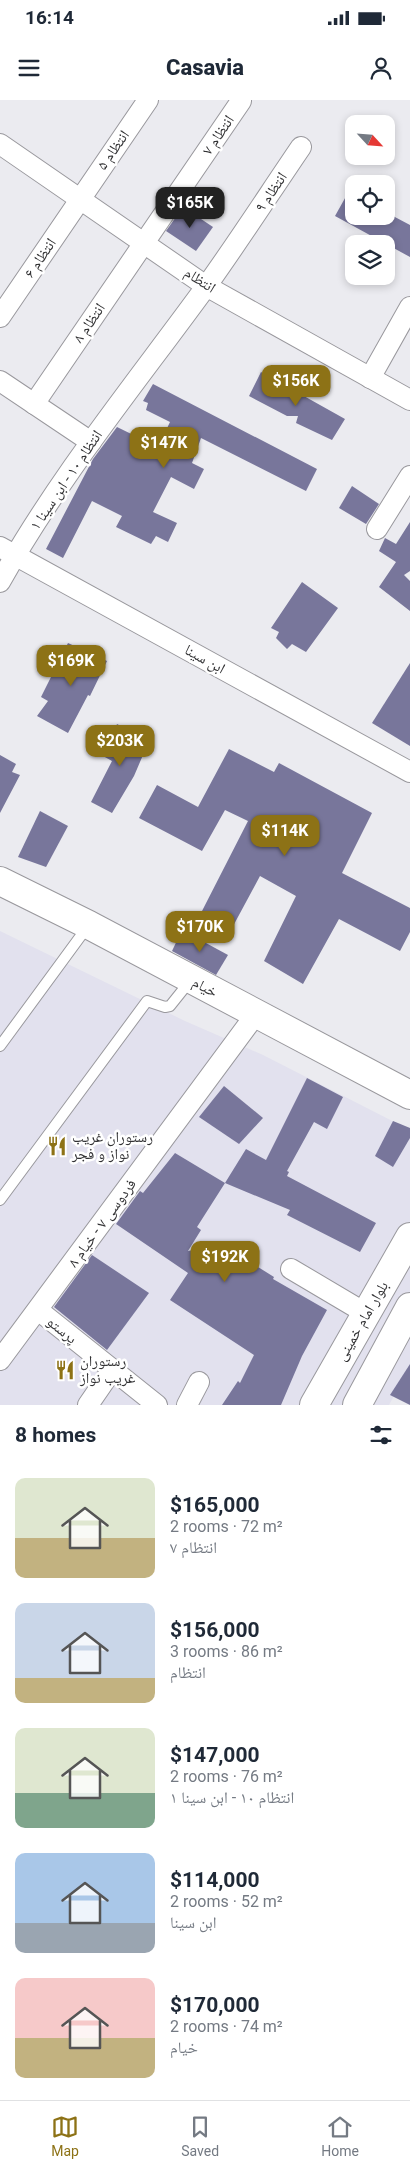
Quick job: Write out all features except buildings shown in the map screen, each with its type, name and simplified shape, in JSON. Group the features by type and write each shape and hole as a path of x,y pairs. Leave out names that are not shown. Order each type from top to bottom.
{"street":[{"name":"انتظام ۵","path":"79,199 148,100"},
{"name":"انتظام ۷","path":"144,243 241,101"},
{"name":"انتظام","path":"0,144 206,286 410,400"},
{"name":"انتظام ۹","path":"206,286 301,147"},
{"name":"انتظام ۶","path":"0,317 79,199"},
{"name":"انتظام ۸","path":"34,404 144,243"},
{"name":"انتظام ۱۰ - ابن سینا ۱","path":"0,582 8,551 206,286"},
{"path":"370,378 410,307"},
{"path":"0,380 91,442"},
{"path":"377,530 410,476"},
{"name":"ابن سینا","path":"8,551 410,772"},
{"name":"خیام","path":"0,881 89,925 410,1095"},
{"name":"فردوسی ۷ - خیام ۸","path":"0,1360 256,1014"},
{"name":"بلوار امام خمینی","path":"314,1405 410,1238"},
{"path":"291,1269 366,1314"},
{"path":"358,1405 410,1307"},
{"name":"پرستو","path":"38,1310 157,1405"},
{"path":"88,1405 112,1370"},
{"path":"187,1405 199,1382"}],"lane":[{"path":"0,1046 89,925"},
{"path":"0,1200 147,1001 165,1007 170,1006 192,979"}],"shaded area":[{"path":"0,931 185,1021 263,1055 410,1130 410,1366 389,1405 0,1405"}],"place":[{"name":"رستوران غریب نواز و فجر","path":"57,1146"},
{"name":"رستوران غریب نواز","path":"65,1370"}]}
